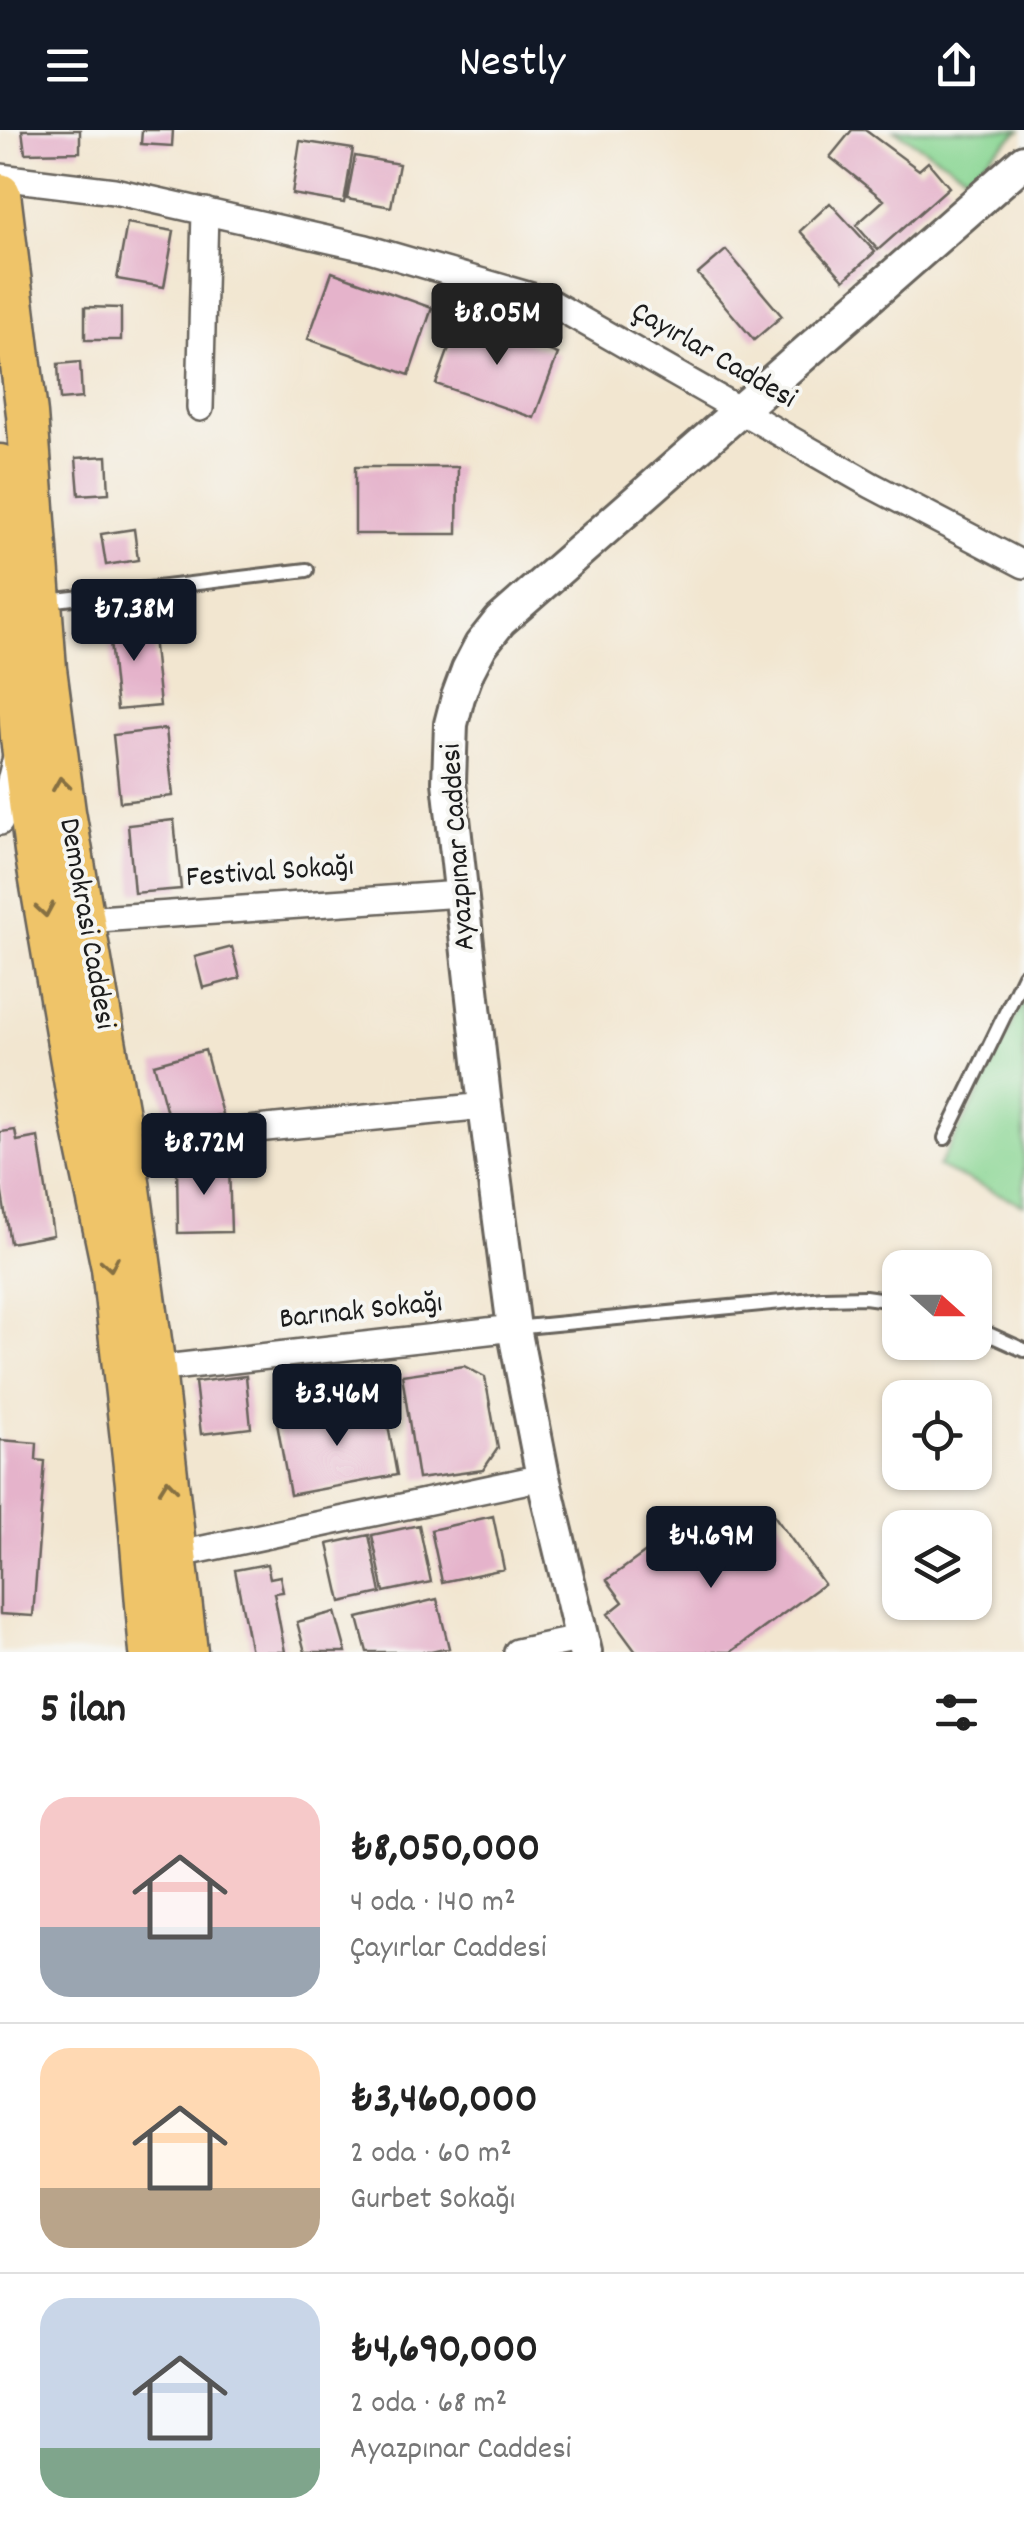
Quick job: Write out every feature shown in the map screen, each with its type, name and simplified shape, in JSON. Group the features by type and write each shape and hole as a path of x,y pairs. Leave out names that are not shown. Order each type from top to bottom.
{"main road":[{"name":"Demokrasi Caddesi","path":"0,194 27,414 46,669 65,812 126,1160 156,1368 187,1652"},
{"name":"Demokrasi Caddesi","path":"0,466 8,655 35,851 81,1120 112,1268 150,1652"}],"street":[{"name":"Ayazpınar Caddesi","path":"584,1645 543,1476 514,1328 449,782 451,724 458,697 482,644 500,622 1024,161"},
{"name":"Çayırlar Caddesi","path":"0,177 114,190 366,248 548,301 934,520 1024,565"},
{"path":"200,408 205,211"},
{"path":"0,822 21,737"},
{"name":"Festival Sokağı","path":"84,920 460,894"},
{"path":"126,1160 158,1139 485,1106"},
{"name":"Barınak Sokağı","path":"156,1368 514,1328"},
{"path":"175,1554 543,1476"},
{"path":"517,1652 584,1645"}],"lane":[{"path":"41,602 306,570"},
{"path":"945,1138 1024,975"},
{"path":"514,1328 823,1298 882,1300"},
{"path":"992,1336 1024,1350"}],"green space":[{"path":"894,130 1020,130 967,175"},
{"path":"1024,999 1024,1205 938,1167 983,1087"}],"building":[{"path":"22,130 80,130 80,152 25,153"},
{"path":"142,130 173,130 172,146 141,144"},
{"path":"852,130 865,130 919,170 928,162 949,187 878,250 856,225 884,200 830,157"},
{"path":"300,141 353,149 344,203 292,194"},
{"path":"355,156 399,164 391,207 347,199"},
{"path":"830,203 875,252 844,280 800,231"},
{"path":"127,223 174,231 164,287 117,279"},
{"path":"726,250 782,316 754,340 698,274"},
{"path":"332,272 432,308 409,375 308,339"},
{"path":"85,307 121,308 121,340 85,340"},
{"path":"460,318 558,354 534,418 436,384"},
{"path":"80,362 82,398 60,400 58,364"},
{"path":"107,456 109,493 79,495 76,458"},
{"path":"355,467 458,467 457,534 355,534"},
{"path":"134,529 138,560 106,565 101,534"},
{"path":"151,617 160,706 117,710 108,622"},
{"path":"166,729 173,796 120,802 113,735"},
{"path":"174,820 181,889 134,893 128,825"},
{"path":"232,947 240,978 203,988 195,957"},
{"path":"205,1050 222,1114 171,1128 154,1064"},
{"path":"15,1130 17,1141 38,1137 53,1235 10,1243 0,1182 0,1132"},
{"path":"229,1163 231,1232 178,1233 177,1165"},
{"path":"464,1366 485,1377 498,1448 483,1470 418,1479 402,1375"},
{"path":"246,1376 251,1428 201,1434 195,1382"},
{"path":"384,1403 397,1475 290,1495 277,1423"},
{"path":"0,1440 37,1443 36,1460 45,1461 33,1616 0,1614"},
{"path":"770,1510 824,1584 731,1652 636,1652 608,1614 623,1602 607,1580 675,1531 698,1563"},
{"path":"493,1516 504,1569 442,1582 431,1530"},
{"path":"419,1525 431,1582 384,1592 372,1535"},
{"path":"369,1535 381,1593 341,1602 328,1544"},
{"path":"267,1564 270,1578 280,1576 283,1592 274,1593 285,1652 251,1652 235,1570"},
{"path":"437,1599 449,1648 431,1652 367,1652 358,1618"},
{"path":"335,1612 346,1652 305,1652 297,1622"}]}
